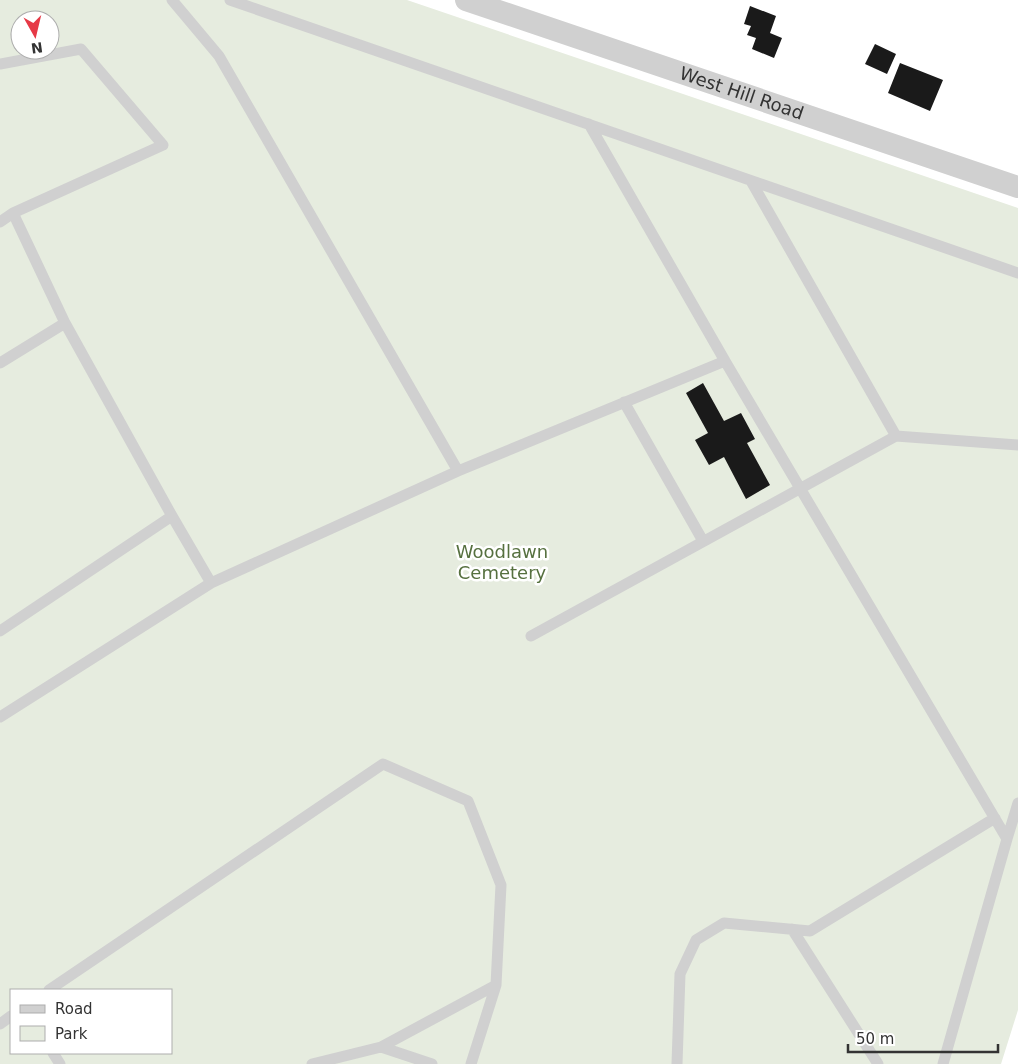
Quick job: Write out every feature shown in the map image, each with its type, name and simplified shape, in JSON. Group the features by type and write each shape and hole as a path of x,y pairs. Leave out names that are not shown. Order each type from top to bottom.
{"street":[{"name":"West Hill Road","path":"466,0 1018,187"}],"lane":[{"path":"172,0 219,56 458,471"},
{"path":"230,0 1018,273"},
{"path":"0,64 81,49 163,145 14,213 0,222"},
{"path":"589,124 725,361 1008,839"},
{"path":"751,181 896,436"},
{"path":"14,213 65,324 211,584"},
{"path":"0,364 65,324"},
{"path":"0,717 211,584 458,471 725,361"},
{"path":"624,402 703,541"},
{"path":"530,636 896,436 1018,445"},
{"path":"0,631 172,516"},
{"path":"50,989 383,764 468,801 501,885 496,985 471,1064"},
{"path":"943,1064 1018,803"},
{"path":"678,1064 680,974 696,940 724,923 810,931 995,818"},
{"path":"792,929 878,1064"},
{"path":"312,1064 381,1047 496,985"},
{"path":"381,1047 432,1064"}],"green space":[{"name":"Woodlawn Cemetery","path":"0,0 407,0 1018,208 1018,1010 1001,1064 0,1064"}],"building":[{"path":"750,6 776,16 770,33 782,38 774,58 752,49 756,38 747,35 751,26 744,24"},
{"path":"875,44 896,54 887,74 865,64"},
{"path":"900,63 943,80 930,111 888,93"},
{"path":"703,383 724,421 741,413 755,439 747,443 770,485 746,499 724,457 709,465 695,440 708,433 686,393"}]}
